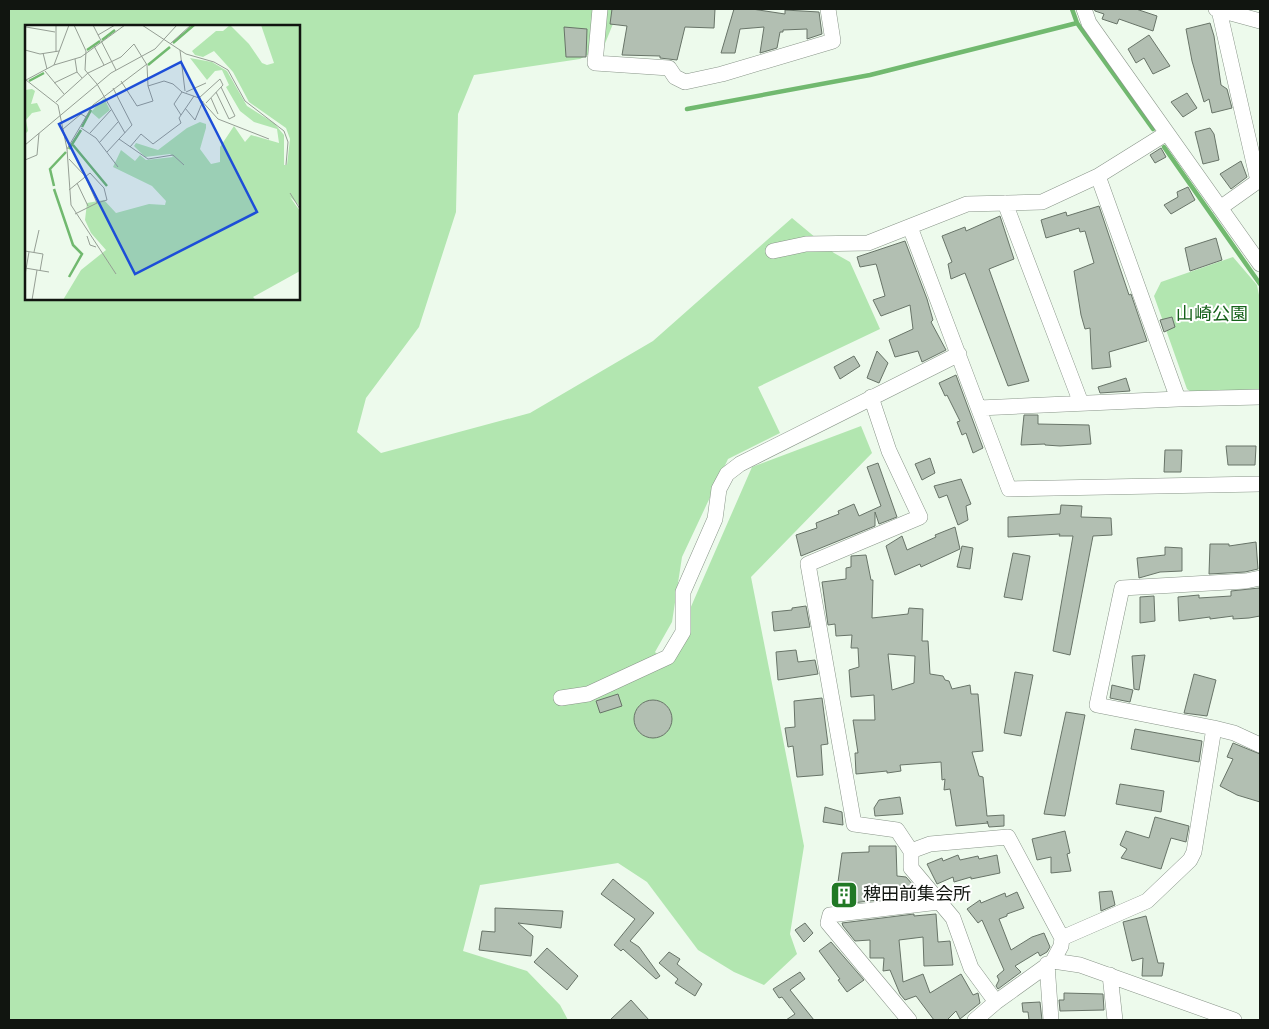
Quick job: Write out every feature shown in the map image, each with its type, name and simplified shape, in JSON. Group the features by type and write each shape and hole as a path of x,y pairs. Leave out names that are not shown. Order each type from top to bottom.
{"street":[{"path":"600,9 595,63 669,68 674,77 685,82 722,74 833,41 828,9"},
{"path":"1084,9 1089,23 1260,264"},
{"path":"1220,208 1258,181 1217,9 1260,21"},
{"path":"773,251 806,244 868,243 967,204 1042,202 1098,176 1167,133"},
{"path":"1098,176 1178,399"},
{"path":"1005,203 1081,403"},
{"path":"910,227 1009,489 1260,484"},
{"path":"562,698 588,694 668,657 682,632 683,592 715,518 719,489 727,474 740,464 959,354"},
{"path":"871,397 889,451 920,517 808,564 854,824 896,830 911,851 911,868 952,918 971,968 996,1002"},
{"path":"979,408 1260,397"},
{"path":"1260,578 1246,581 1122,588 1097,705 1214,728 1234,733 1260,745"},
{"path":"1062,938 1147,901 1190,860 1194,852 1214,728"},
{"path":"911,851 930,844 1008,837 1062,938 1061,946 1050,962 975,1020"},
{"path":"909,1020 828,922 830,915 939,902"},
{"path":"1050,962 1080,965 1234,1020"},
{"path":"1050,962 1051,1020"},
{"path":"1110,975 1115,1020"}],"green space":[{"path":"9,9 619,9 604,46 580,59 474,75 458,114 456,212 419,327 366,398 357,432 381,453 530,413 653,341 792,218 834,253 850,262 880,329 758,387 780,433 728,459 682,557 672,622 655,652 668,665 687,640 690,609 752,467 861,426 872,453 751,577 804,846 790,934 797,954 764,985 734,972 698,950 647,882 618,863 480,885 463,951 527,971 560,1005 568,1020 9,1020"},
{"name":"山崎公園","path":"1233,257 1257,285 1260,300 1260,392 1194,394 1187,389 1154,296 1161,282"}],"building":[{"path":"612,9 715,9 714,28 685,27 677,60 660,58 660,56 622,55 627,26 610,24"},
{"path":"734,9 752,9 785,14 785,10 819,12 822,34 807,39 807,29 783,30 783,32 780,32 777,48 760,53 764,27 740,29 735,53 721,53"},
{"path":"1094,9 1136,9 1157,16 1153,31 1119,19 1117,24 1102,19 1104,14"},
{"path":"1210,23 1214,36 1221,85 1227,89 1232,108 1212,113 1209,99 1204,102 1192,61 1186,29"},
{"path":"564,27 587,29 586,57 566,57"},
{"path":"1149,35 1170,66 1153,74 1144,58 1136,63 1128,49"},
{"path":"1187,93 1197,108 1183,117 1171,102"},
{"path":"1210,128 1214,134 1219,160 1203,164 1195,132"},
{"path":"1161,148 1166,157 1155,163 1150,155"},
{"path":"1241,161 1247,177 1231,189 1220,174"},
{"path":"1188,187 1195,200 1171,214 1164,205 1178,197 1177,192"},
{"path":"1099,206 1129,295 1131,294 1147,341 1109,352 1111,367 1092,369 1090,328 1085,329 1081,315 1074,271 1094,263 1085,231 1080,232 1079,228 1046,238 1041,220 1066,212 1067,216"},
{"path":"1000,216 1014,259 989,269 1029,381 1008,386 965,273 951,279 948,264 952,262 942,236 965,227 966,231"},
{"path":"1216,238 1222,260 1190,271 1185,248"},
{"path":"905,241 927,299 933,320 931,322 946,350 922,362 918,351 895,357 889,340 913,329 910,305 881,316 873,300 885,296 876,264 860,267 857,257"},
{"path":"1172,317 1175,327 1164,332 1160,320"},
{"path":"877,351 888,363 879,383 867,378"},
{"path":"854,356 860,366 840,379 834,367"},
{"path":"956,375 983,448 973,453 966,433 962,435 957,422 960,421 939,383"},
{"path":"1126,378 1130,391 1100,393 1098,387"},
{"path":"1024,415 1038,415 1038,424 1089,425 1091,444 1060,446 1045,444 1021,445"},
{"path":"1226,446 1256,446 1255,465 1228,465"},
{"path":"1165,450 1182,450 1181,472 1164,472"},
{"path":"930,458 935,473 922,480 915,464"},
{"path":"878,463 897,517 879,524 875,512 875,526 801,556 796,535 817,528 816,523 839,514 838,511 854,504 859,516 881,506 867,467"},
{"path":"961,479 971,504 966,506 968,520 958,525 947,495 939,498 934,486"},
{"path":"1061,505 1082,506 1081,517 1111,518 1112,535 1093,536 1070,655 1053,651 1073,536 1059,536 1060,534 1008,537 1008,517 1060,514"},
{"path":"955,527 960,549 921,567 920,564 895,575 886,546 902,536 907,550"},
{"path":"1256,542 1258,569 1245,572 1209,574 1210,544 1229,544 1229,546"},
{"path":"962,546 973,548 970,569 957,567"},
{"path":"1165,547 1182,548 1182,571 1160,572 1139,578 1137,558 1165,555"},
{"path":"1013,553 1030,556 1022,600 1004,597"},
{"path":"866,555 871,580 873,580 872,618 908,614 909,608 923,609 922,641 928,641 930,674 943,676 945,680 949,681 952,689 970,685 971,694 978,694 983,751 972,752 979,776 983,777 987,816 1004,815 1004,826 989,827 988,823 956,826 950,789 944,790 945,779 942,780 941,762 900,765 901,771 887,773 887,771 856,774 855,753 858,753 853,720 875,720 874,695 851,697 849,670 859,667 858,648 851,648 852,635 836,636 835,624 828,625 822,582 846,579 846,568 851,567 851,556","holes":["888,654 915,656 914,683 892,690"]},
{"path":"1259,588 1260,616 1233,619 1233,616 1210,619 1210,617 1179,621 1178,597 1199,595 1199,598 1231,596 1231,591"},
{"path":"1154,596 1155,621 1140,623 1140,597"},
{"path":"806,606 810,627 774,631 772,612 792,610 792,608"},
{"path":"796,650 798,662 815,660 818,674 778,680 776,652"},
{"path":"1145,655 1139,690 1134,689 1132,656"},
{"path":"1015,672 1033,675 1021,736 1004,733"},
{"path":"1194,674 1216,680 1207,716 1184,713"},
{"path":"1112,685 1133,690 1130,702 1110,698"},
{"path":"618,694 622,706 600,713 596,701"},
{"path":"822,698 828,744 821,745 823,775 797,777 793,746 788,747 785,728 795,727 794,701"},
{"path":"653,700 667,705 672,719 667,733 653,738 639,733 634,719 639,705"},
{"path":"1066,712 1085,715 1065,816 1044,814"},
{"path":"1135,729 1202,741 1199,762 1131,749"},
{"path":"1233,743 1260,754 1260,802 1237,795 1220,786 1233,759 1227,757"},
{"path":"1120,784 1164,791 1161,812 1116,804"},
{"path":"900,797 903,814 875,816 874,808 879,800"},
{"path":"825,807 842,812 843,825 823,822"},
{"path":"1155,817 1189,826 1186,842 1171,838 1161,869 1121,858 1127,849 1120,845 1126,831 1149,838"},
{"path":"1065,831 1070,853 1067,854 1071,871 1051,873 1051,857 1037,860 1032,839"},
{"path":"869,846 896,846 897,876 906,877 914,886 914,896 834,905 836,882 838,882 842,853 869,852"},
{"path":"958,855 960,860 978,856 979,859 997,855 1000,873 971,879 971,877 954,882 953,877 937,884 927,864 942,858 943,861"},
{"path":"613,879 654,913 630,941 639,947 660,976 656,979 623,949 621,951 614,945 635,919 601,894"},
{"path":"1112,891 1115,905 1101,911 1099,892"},
{"path":"1017,892 1024,908 999,919 1011,950 1032,937 1044,933 1050,947 1047,952 1040,956 1038,952 1015,966 1021,972 998,989 996,986 999,980 997,976 1004,970 982,920 978,923 967,909 980,900 981,903 1005,893 1006,897"},
{"path":"495,908 563,911 561,928 518,923 533,936 531,956 479,950 482,931 495,932"},
{"path":"914,914 914,916 936,914 938,942 950,941 953,965 924,966 923,937 899,940 903,982 923,974 930,993 961,974 973,995 978,993 980,1003 960,1019 956,1011 947,1020 934,1020 916,996 905,1000 900,994 890,970 883,971 884,958 870,958 870,940 855,941 842,923"},
{"path":"1146,916 1158,963 1164,963 1162,976 1142,976 1143,958 1132,961 1123,922"},
{"path":"805,923 813,933 804,942 795,930"},
{"path":"831,942 864,980 847,992 838,980 840,979 819,951"},
{"path":"547,948 578,976 567,990 534,962"},
{"path":"669,952 680,959 677,964 702,984 695,996 675,983 678,979 659,963"},
{"path":"800,972 805,979 790,990 814,1020 786,1020 795,1014 773,989"},
{"path":"1064,993 1103,994 1104,1010 1060,1011 1059,1000 1064,1000"},
{"path":"631,1000 649,1020 610,1020"},
{"path":"1040,1002 1042,1020 1029,1020 1028,1012 1023,1012 1022,1003"}],"waterway":[{"path":"1072,9 1077,23 1153,129"},
{"path":"687,109 870,75 1077,23"},
{"path":"1164,147 1260,284"}],"place":[{"name":"稗田前集会所","path":"844,895"}]}
